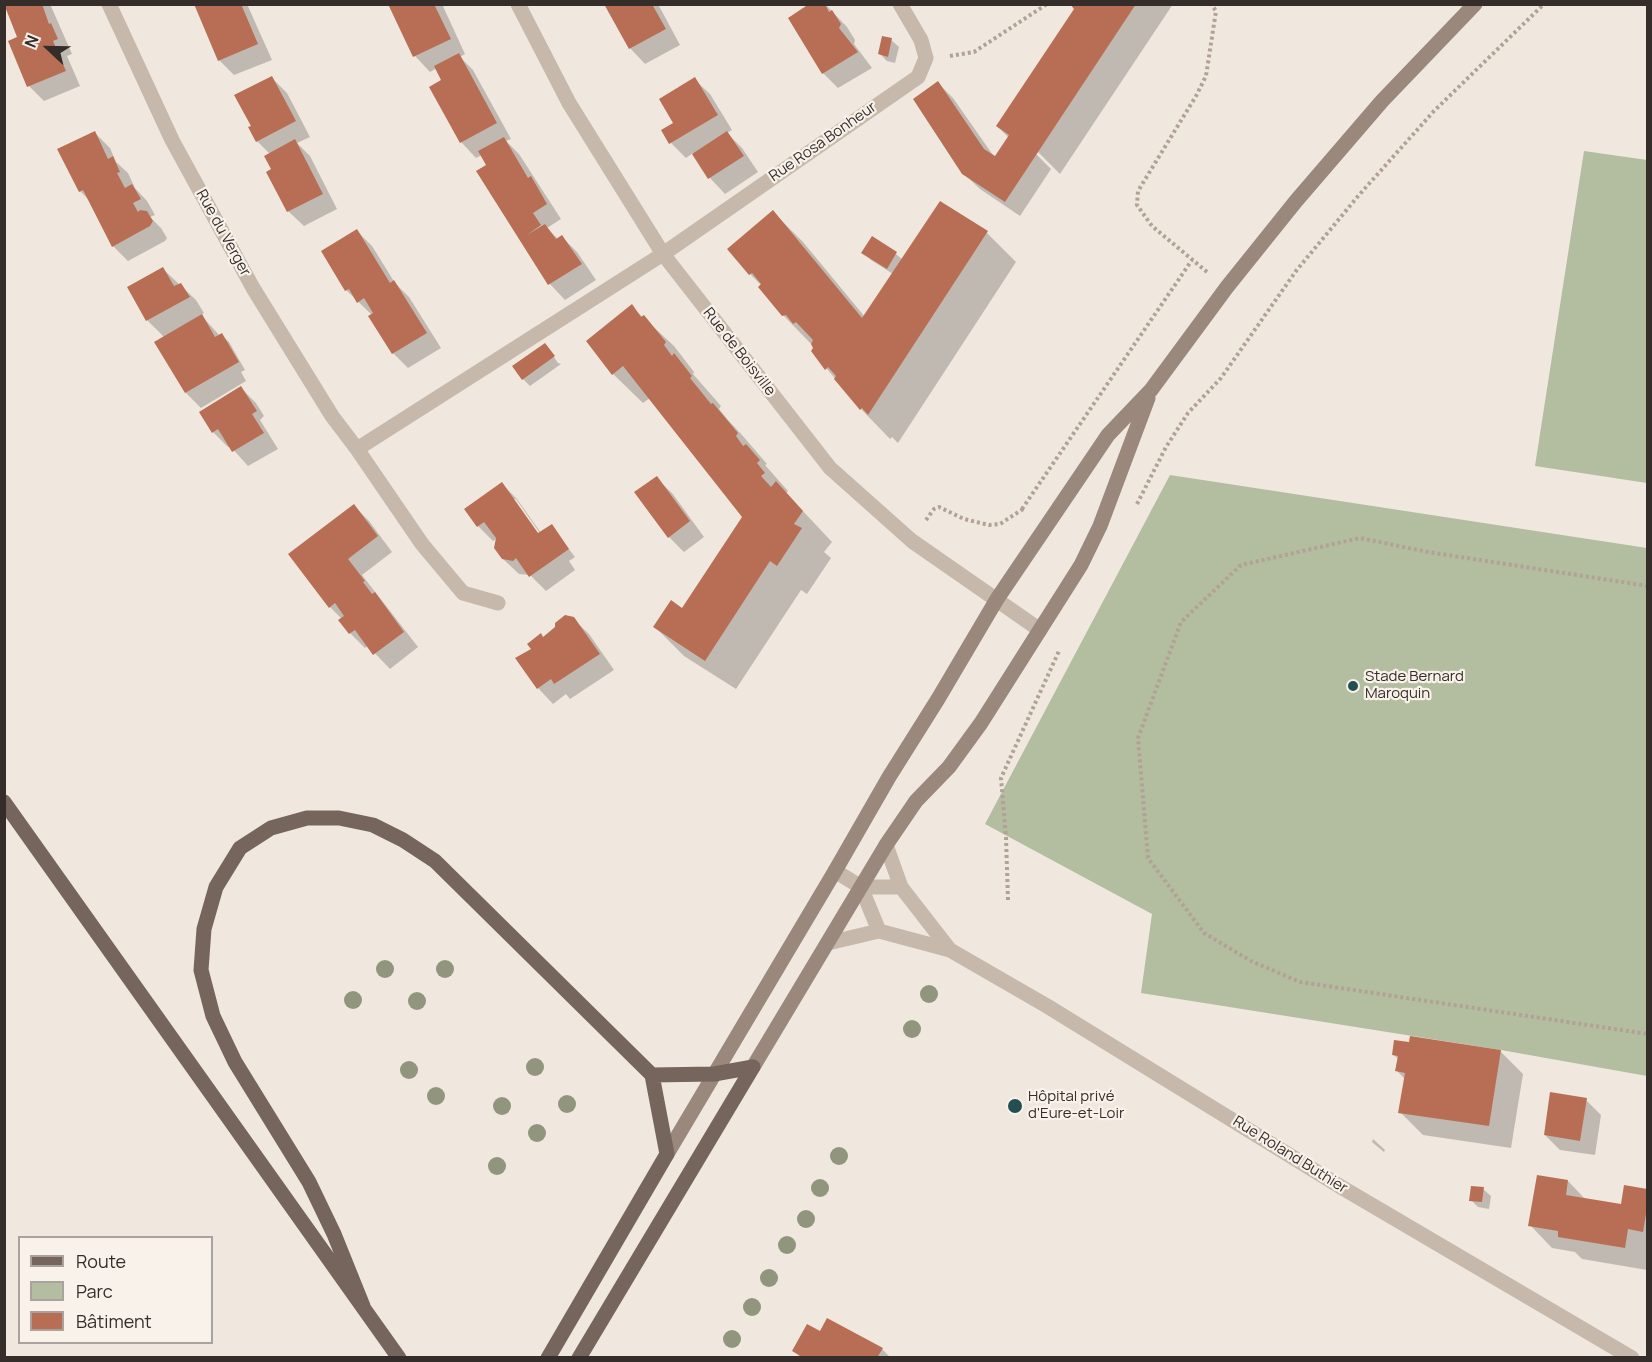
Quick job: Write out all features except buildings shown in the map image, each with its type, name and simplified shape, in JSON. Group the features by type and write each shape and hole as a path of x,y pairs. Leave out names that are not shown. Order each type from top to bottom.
{"main road":[{"path":"548,1358 889,777 997,599 1108,435 1151,390 1227,287 1296,201 1382,101 1475,4"},
{"path":"579,1358 886,845 916,801 949,767 981,723 1081,565 1100,526 1151,390"},
{"path":"4,802 399,1358"},
{"path":"363,1306 334,1234 309,1182 235,1062 213,1016 201,970 204,929 216,887 240,848 271,828 308,818 339,818 373,825 403,840 435,861 652,1076 667,1154"},
{"path":"652,1076 714,1074 753,1067"}],"street":[{"name":"Rue du Verger","path":"109,4 172,140 253,288 332,416 422,543 463,593 498,603"},
{"name":"Rue de Boisville","path":"518,4 569,103 663,254 830,468 912,541 1040,630"},
{"path":"900,4 921,40 926,58"},
{"name":"Rue Rosa Bonheur","path":"663,254 918,77 926,58"},
{"path":"357,449 663,254"},
{"name":"Rue Roland Buthier","path":"886,845 902,887 950,950"},
{"path":"835,871 861,887 902,887"},
{"path":"828,943 879,931 861,887"},
{"name":"Rue Roland Buthier","path":"879,931 950,950 1047,1006 1341,1187 1632,1358"}],"path":[{"path":"926,58 974,52 1047,4"},
{"path":"1211,4 1216,11"},
{"path":"912,541 934,509 939,507 964,519 988,525 1010,520 1022,509 1192,260 1143,217 1137,206 1138,190 1206,76 1218,4"},
{"path":"1135,508 1166,447 1188,413 1221,378 1296,271 1359,195 1434,111 1544,4"},
{"path":"1022,509 1030,513"},
{"path":"1647,586 1428,552 1360,538 1241,565 1181,622 1138,738 1148,858 1204,933 1251,961 1300,982 1647,1034"},
{"path":"1008,900 1001,778 1061,645"}],"green space":[{"path":"1584,151 1647,160 1647,483 1535,466"},
{"name":"Stade Bernard Maroquin","path":"1170,475 1647,548 1647,1076 1501,1050 1141,993 1152,914 985,824"}],"place":[{"name":"Stade Bernard Maroquin","path":"1353,686"},
{"name":"Hôpital privé d'Eure-et-Loir","path":"1015,1106"}]}
